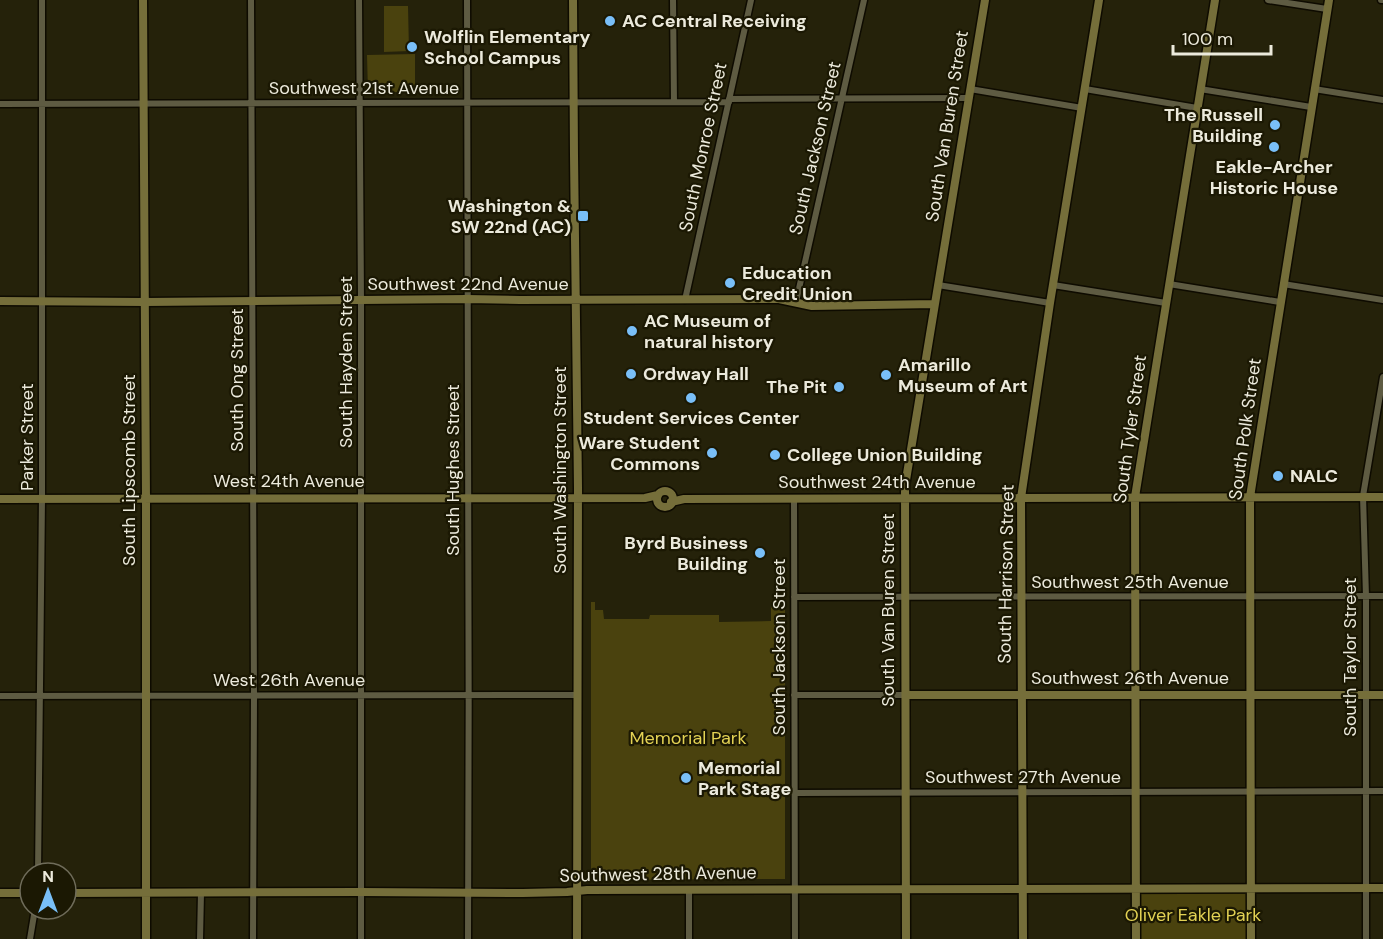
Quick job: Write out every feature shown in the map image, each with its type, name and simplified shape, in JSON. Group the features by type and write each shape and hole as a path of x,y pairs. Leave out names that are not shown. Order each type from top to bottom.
{"main road":[{"name":"South Lipscomb Street","path":"143,0 146,939"},
{"name":"South Washington Street","path":"573,0 578,498 577,939"},
{"name":"South Van Buren Street","path":"906,939 905,486 985,0"},
{"name":"South Harrison Street","path":"1023,939 1021,498 1099,0"},
{"name":"South Tyler Street","path":"1136,939 1135,497 1215,0"},
{"name":"South Polk Street","path":"1251,939 1250,497 1328,5"},
{"name":"Southwest 22nd Avenue","path":"0,301 779,299 812,306 935,304"},
{"name":"Southwest 24th Avenue","path":"578,498 645,498 665,501 794,498 1383,497"},
{"name":"West 24th Avenue","path":"0,499 578,498"},
{"name":"Southwest 26th Avenue","path":"906,695 1383,695"},
{"name":"Southwest 28th Avenue","path":"78,893 1383,888"},
{"path":"0,893 18,893"}],"street":[{"name":"Parker Street","path":"38,861 42,498 42,0"},
{"name":"South Ong Street","path":"251,0 253,939"},
{"name":"South Hayden Street","path":"358,0 361,301 361,939"},
{"name":"South Hughes Street","path":"466,0 469,498 468,939"},
{"path":"673,0 674,102"},
{"name":"South Monroe Street","path":"685,300 751,0"},
{"name":"South Jackson Street","path":"796,302 864,0"},
{"path":"1268,0 1328,5"},
{"path":"1085,89 1197,108"},
{"path":"1200,89 1311,107"},
{"path":"1314,89 1383,100"},
{"name":"Southwest 21st Avenue","path":"0,104 674,102 969,94 1082,108"},
{"path":"1169,284 1280,302"},
{"path":"1283,284 1383,300"},
{"path":"938,285 1050,303"},
{"path":"1053,285 1166,303"},
{"name":"South Taylor Street","path":"1366,939 1366,596 1363,496 1383,377"},
{"name":"South Jackson Street","path":"794,498 795,939"},
{"name":"Southwest 25th Avenue","path":"794,597 1383,596"},
{"name":"West 26th Avenue","path":"0,696 577,695"},
{"name":"Southwest 26th Avenue","path":"794,695 906,695"},
{"name":"Southwest 27th Avenue","path":"794,793 1383,792"},
{"path":"689,890 689,939"},
{"path":"200,939 201,893"},
{"path":"30,939 33,921"}],"green space":[{"path":"384,6 408,6 409,51 384,52"},
{"path":"415,54 415,92 368,92 367,55"},
{"name":"Memorial Park","path":"777,595 785,595 785,879 591,880 591,602 595,602 595,610 603,610 604,619 649,619 650,615 719,615 719,622 771,621 771,601 777,600"},
{"name":"Oliver Eakle Park","path":"1140,892 1246,892 1247,939 1140,939"}],"place":[{"name":"AC Central Receiving","path":"610,21"},
{"name":"Wolflin Elementary School Campus","path":"412,47"},
{"name":"The Russell Building","path":"1275,125"},
{"name":"Eakle-Archer Historic House","path":"1274,147"},
{"name":"Washington & SW 22nd (AC)","path":"583,216"},
{"name":"Education Credit Union","path":"730,283"},
{"name":"AC Museum of natural history","path":"632,331"},
{"name":"Ordway Hall","path":"631,374"},
{"name":"Amarillo Museum of Art","path":"886,375"},
{"name":"The Pit","path":"839,387"},
{"name":"Student Services Center","path":"691,398"},
{"name":"Ware Student Commons","path":"712,453"},
{"name":"College Union Building","path":"775,455"},
{"name":"NALC","path":"1278,476"},
{"name":"Byrd Business Building","path":"760,553"},
{"name":"Memorial Park Stage","path":"686,778"}]}
